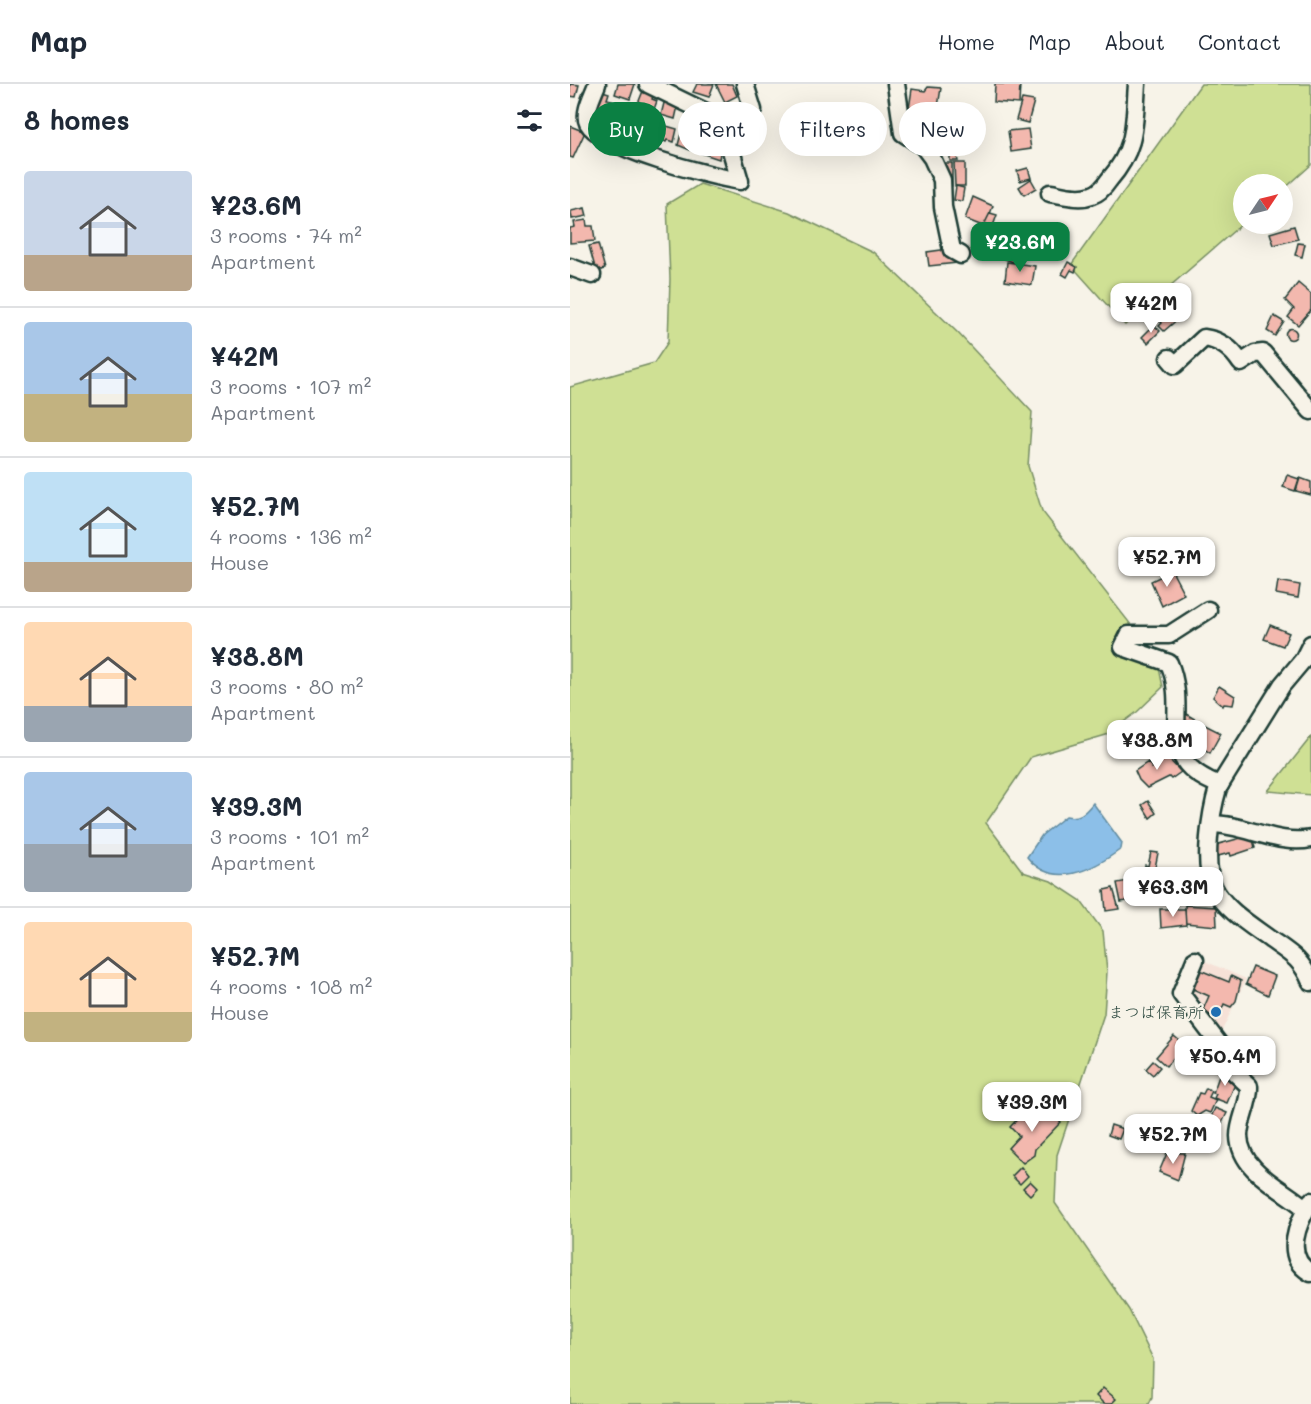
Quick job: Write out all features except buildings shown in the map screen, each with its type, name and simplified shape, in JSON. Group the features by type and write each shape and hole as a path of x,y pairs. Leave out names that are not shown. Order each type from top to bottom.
{"street":[{"path":"597,84 586,116 589,125 614,145 740,182 732,156"},
{"path":"648,84 685,102"},
{"path":"744,84 750,102"},
{"path":"896,84 903,133 923,146 932,158 942,180 943,207 952,250 961,255"},
{"path":"1050,193 1076,197 1092,195 1103,188 1118,169 1132,144 1137,84"},
{"path":"570,267 592,275"},
{"path":"1169,358 1175,364 1204,338 1217,340 1241,363 1263,352 1311,411"},
{"path":"1208,610 1169,635 1129,635 1123,647 1169,663 1177,680 1177,742 1182,760 1193,773 1220,785"},
{"path":"1311,645 1304,660 1282,685 1220,785 1213,803 1209,874 1217,893 1249,924 1303,964 1311,982"},
{"path":"1211,824 1237,827 1286,839 1311,839"},
{"path":"1195,960 1181,994 1222,1048 1233,1071 1249,1086 1239,1137 1244,1150 1262,1179 1308,1205 1296,1229 1294,1243 1305,1270 1311,1274"}],"shaded area":[{"name":"まつば保育所","path":"1200,959 1246,979 1220,1035 1184,989"}],"green space":[{"path":"1201,84 1311,84 1311,165 1293,181 1293,174 1233,174 1233,232 1125,325 1071,265"},
{"path":"700,184 789,212 873,252 958,333 1032,412 1028,466 1042,511 1157,658 1163,687 1137,712 1106,735 1031,757 986,823 1023,872 1051,881 1080,900 1103,931 1107,972 1104,1014 1057,1155 1055,1203 1129,1310 1153,1359 1152,1397 1149,1404 570,1404 570,387 654,363 668,342 670,279 667,204"},
{"path":"1311,737 1311,795 1268,791"}],"water":[{"path":"1093,803 1122,843 1121,849 1098,864 1061,875 1049,873 1037,867 1027,857 1042,835 1066,816 1075,817 1087,810"}],"place":[{"name":"まつば保育所","path":"1216,1012"}]}
